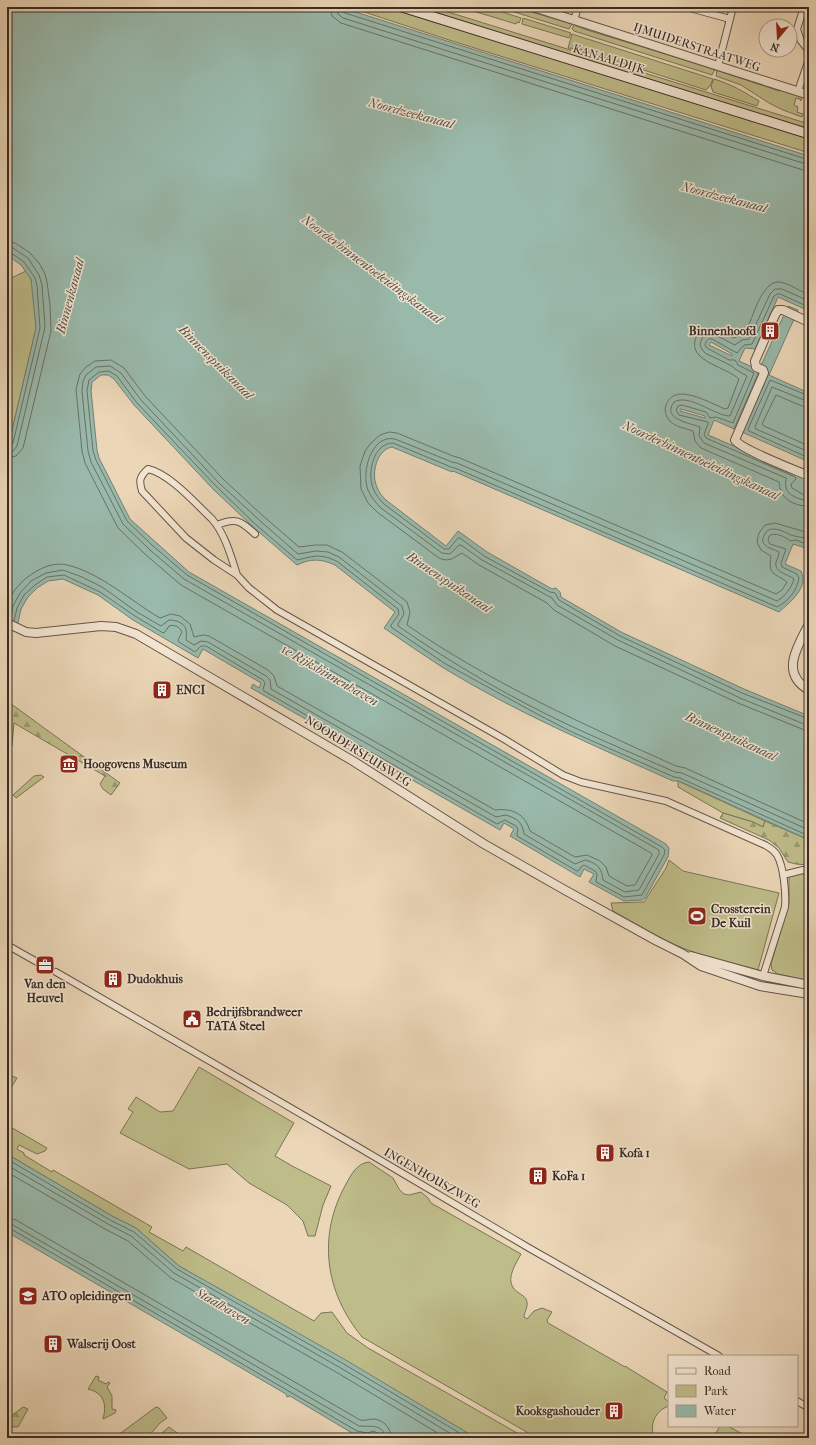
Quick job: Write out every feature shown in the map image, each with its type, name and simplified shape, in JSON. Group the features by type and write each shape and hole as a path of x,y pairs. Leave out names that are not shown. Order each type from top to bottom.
{"main road":[{"name":"KANAALDIJK","path":"402,7 809,134"}],"street":[{"name":"IJMUIDERSTRAATWEG","path":"533,7 809,95"},
{"path":"574,20 578,7"},
{"path":"686,7 730,20"},
{"path":"718,66 733,7"},
{"path":"804,7 797,29 801,40 809,51"},
{"path":"798,91 809,59"},
{"path":"809,322 783,310 778,310 756,358 756,367 763,370 764,373 735,440 741,446 809,476"},
{"path":"237,575 228,549 217,525 166,476 148,469 140,475 139,482 142,491 186,538 214,560 237,575 249,588 277,610 563,774 581,782 666,801 774,850 778,857 783,875 786,898 785,908 760,986"},
{"path":"217,525 227,521 238,520 256,534"},
{"name":"NOORDERSLUISWEG","path":"7,623 20,629 36,633 101,626 116,627 136,634 346,757 490,847 701,966 760,986 809,994"},
{"path":"809,624 794,655 792,664 794,673 802,686 809,690"},
{"path":"783,875 803,870 809,871"},
{"path":"7,945 44,966"},
{"name":"NOORDERSLUISWEG","path":"682,954 763,976 809,985"},
{"name":"INGENHOUSZWEG","path":"56,972 536,1252 717,1355"},
{"path":"798,1402 809,1408"}],"green space":[{"path":"349,7 391,7 809,138 809,153 446,39"},
{"path":"413,7 432,7 809,124 809,131"},
{"path":"460,7 487,7 521,18 519,23 517,22 516,24"},
{"path":"498,7 515,7 572,24 569,29"},
{"path":"523,18 571,33 569,38 522,24"},
{"path":"574,25 715,69 712,75 574,31 572,29"},
{"path":"572,34 713,79 710,86 706,90 578,49 568,48"},
{"path":"717,70 779,91 782,89 802,97 801,101 800,99 796,98 794,105 798,107 797,112 803,114 802,117 769,103 741,85 716,76"},
{"path":"714,79 743,91 759,101 757,106 713,92 711,86"},
{"path":"26,271 33,286 36,328 7,452 7,417 10,398 7,398 7,360 11,337 7,302 7,280"},
{"path":"7,701 120,783 111,795 103,789 100,784 105,776 14,723 12,746 7,749"},
{"path":"41,775 44,777 16,798 13,795 34,776"},
{"path":"678,781 765,821 763,827 753,822 723,813 678,787"},
{"path":"723,813 753,822 763,827 765,821 809,840 809,865 788,862 779,848 769,840 720,818"},
{"name":"Crossterein De Kuil","path":"669,860 683,871 779,893 758,970 712,958 678,946 613,911 611,903 644,902 666,868"},
{"name":"Crossterein De Kuil","path":"803,872 809,874 809,981 778,974 772,970 771,964 789,903 789,877"},
{"path":"199,1067 294,1123 275,1156 331,1186 323,1205 315,1236 308,1236 303,1221 287,1205 249,1183 227,1164 189,1169 120,1133 133,1112 128,1109 136,1097 160,1112 173,1111"},
{"path":"7,1074 17,1078 7,1094"},
{"path":"7,1125 47,1148 45,1151 37,1154 19,1145 17,1149 24,1153 24,1155 152,1227 149,1232 183,1251 186,1247 314,1321 321,1313 332,1312 347,1333 368,1348 526,1438 476,1438 179,1266 136,1228 112,1216 7,1154"},
{"path":"369,1162 393,1178 399,1189 404,1194 409,1195 421,1192 431,1203 521,1254 513,1269 511,1280 514,1289 527,1300 524,1317 527,1319 534,1311 542,1308 552,1312 547,1320 548,1323 625,1367 626,1366 667,1392 664,1398 668,1401 668,1406 660,1411 654,1419 652,1428 655,1438 537,1438 362,1337 350,1320 333,1283 329,1263 329,1243 331,1224 337,1204 346,1184 352,1173 365,1163"},
{"path":"96,1376 99,1377 98,1380 106,1384 108,1382 110,1383 107,1387 112,1396 112,1409 116,1410 115,1413 103,1419 105,1409 101,1396 98,1393 88,1389"},
{"path":"23,1407 28,1409 18,1427 7,1424 7,1415 11,1416"},
{"path":"156,1407 159,1408 167,1418 160,1423 147,1438 114,1438"},
{"path":"169,1427 184,1438 158,1438"},
{"path":"719,1427 730,1427 748,1437 713,1438"}],"water":[{"path":"7,7 340,7 809,156 809,311 778,297 755,349 745,348 739,361 759,370 788,306 798,310 769,375 809,393 809,462 742,432 768,375 759,371 734,429 714,420 708,435 809,478 809,549 793,544 785,564 801,571 803,577 802,583 797,594 779,612 453,471 452,472 392,447 382,453 376,464 375,482 382,496 386,500 446,546 458,531 487,552 552,589 556,588 560,592 561,597 621,632 744,689 809,716 809,840 679,781 673,781 556,728 498,699 442,667 384,628 395,612 335,565 326,561 312,560 297,565 252,526 213,489 134,405 114,379 108,375 101,375 92,382 91,391 99,458 130,519 189,572 666,844 669,848 668,857 645,898 642,900 624,901 589,882 594,874 584,869 580,877 510,836 514,829 504,823 500,830 251,688 253,684 259,688 261,683 203,649 198,658 133,620 98,595 63,579 48,581 37,588 28,597 21,609 7,672 7,452 36,328 31,279 21,265 7,255","holes":["711,342 732,354 732,356 709,345","681,409 705,416 705,418 680,411"]},
{"name":"Staalhaven","path":"7,1154 112,1216 136,1228 179,1266 344,1359 476,1438 379,1438 372,1434 370,1438 357,1436 290,1396 287,1397 286,1394 7,1232"}],"pier":[{"path":"7,619 20,625 12,658 7,654"}],"tunnel":[{"path":"44,966 56,972"}],"place":[{"name":"Binnenhoofd","path":"770,331"},
{"name":"ENCI","path":"162,690"},
{"name":"Hoogovens Museum","path":"69,764"},
{"name":"Crossterein De Kuil","path":"697,916"},
{"name":"Van den Heuvel","path":"45,965"},
{"name":"Dudokhuis","path":"113,979"},
{"name":"Bedrijfsbrandweer TATA Steel","path":"192,1019"},
{"name":"Kofa 1","path":"605,1153"},
{"name":"KoFa 1","path":"538,1176"},
{"name":"ATO opleidingen","path":"28,1296"},
{"name":"Walserij Oost","path":"53,1344"},
{"name":"Kooksgashouder","path":"614,1411"}],"water label":[{"name":"Noordzeekanaal","path":"411,113"},
{"name":"Noordzeekanaal","path":"724,197"},
{"name":"Noorderbinnentoeleidingskanaal","path":"372,269"},
{"name":"Binnenkanaal","path":"70,296"},
{"name":"Binnenspuikanaal","path":"216,362"},
{"name":"Noorderbinnentoeleidingskanaal","path":"701,460"},
{"name":"Binnenspuikanaal","path":"449,582"},
{"name":"1e Rijksbinnenhaven","path":"330,675"},
{"name":"Binnenspuikanaal","path":"731,736"}]}
